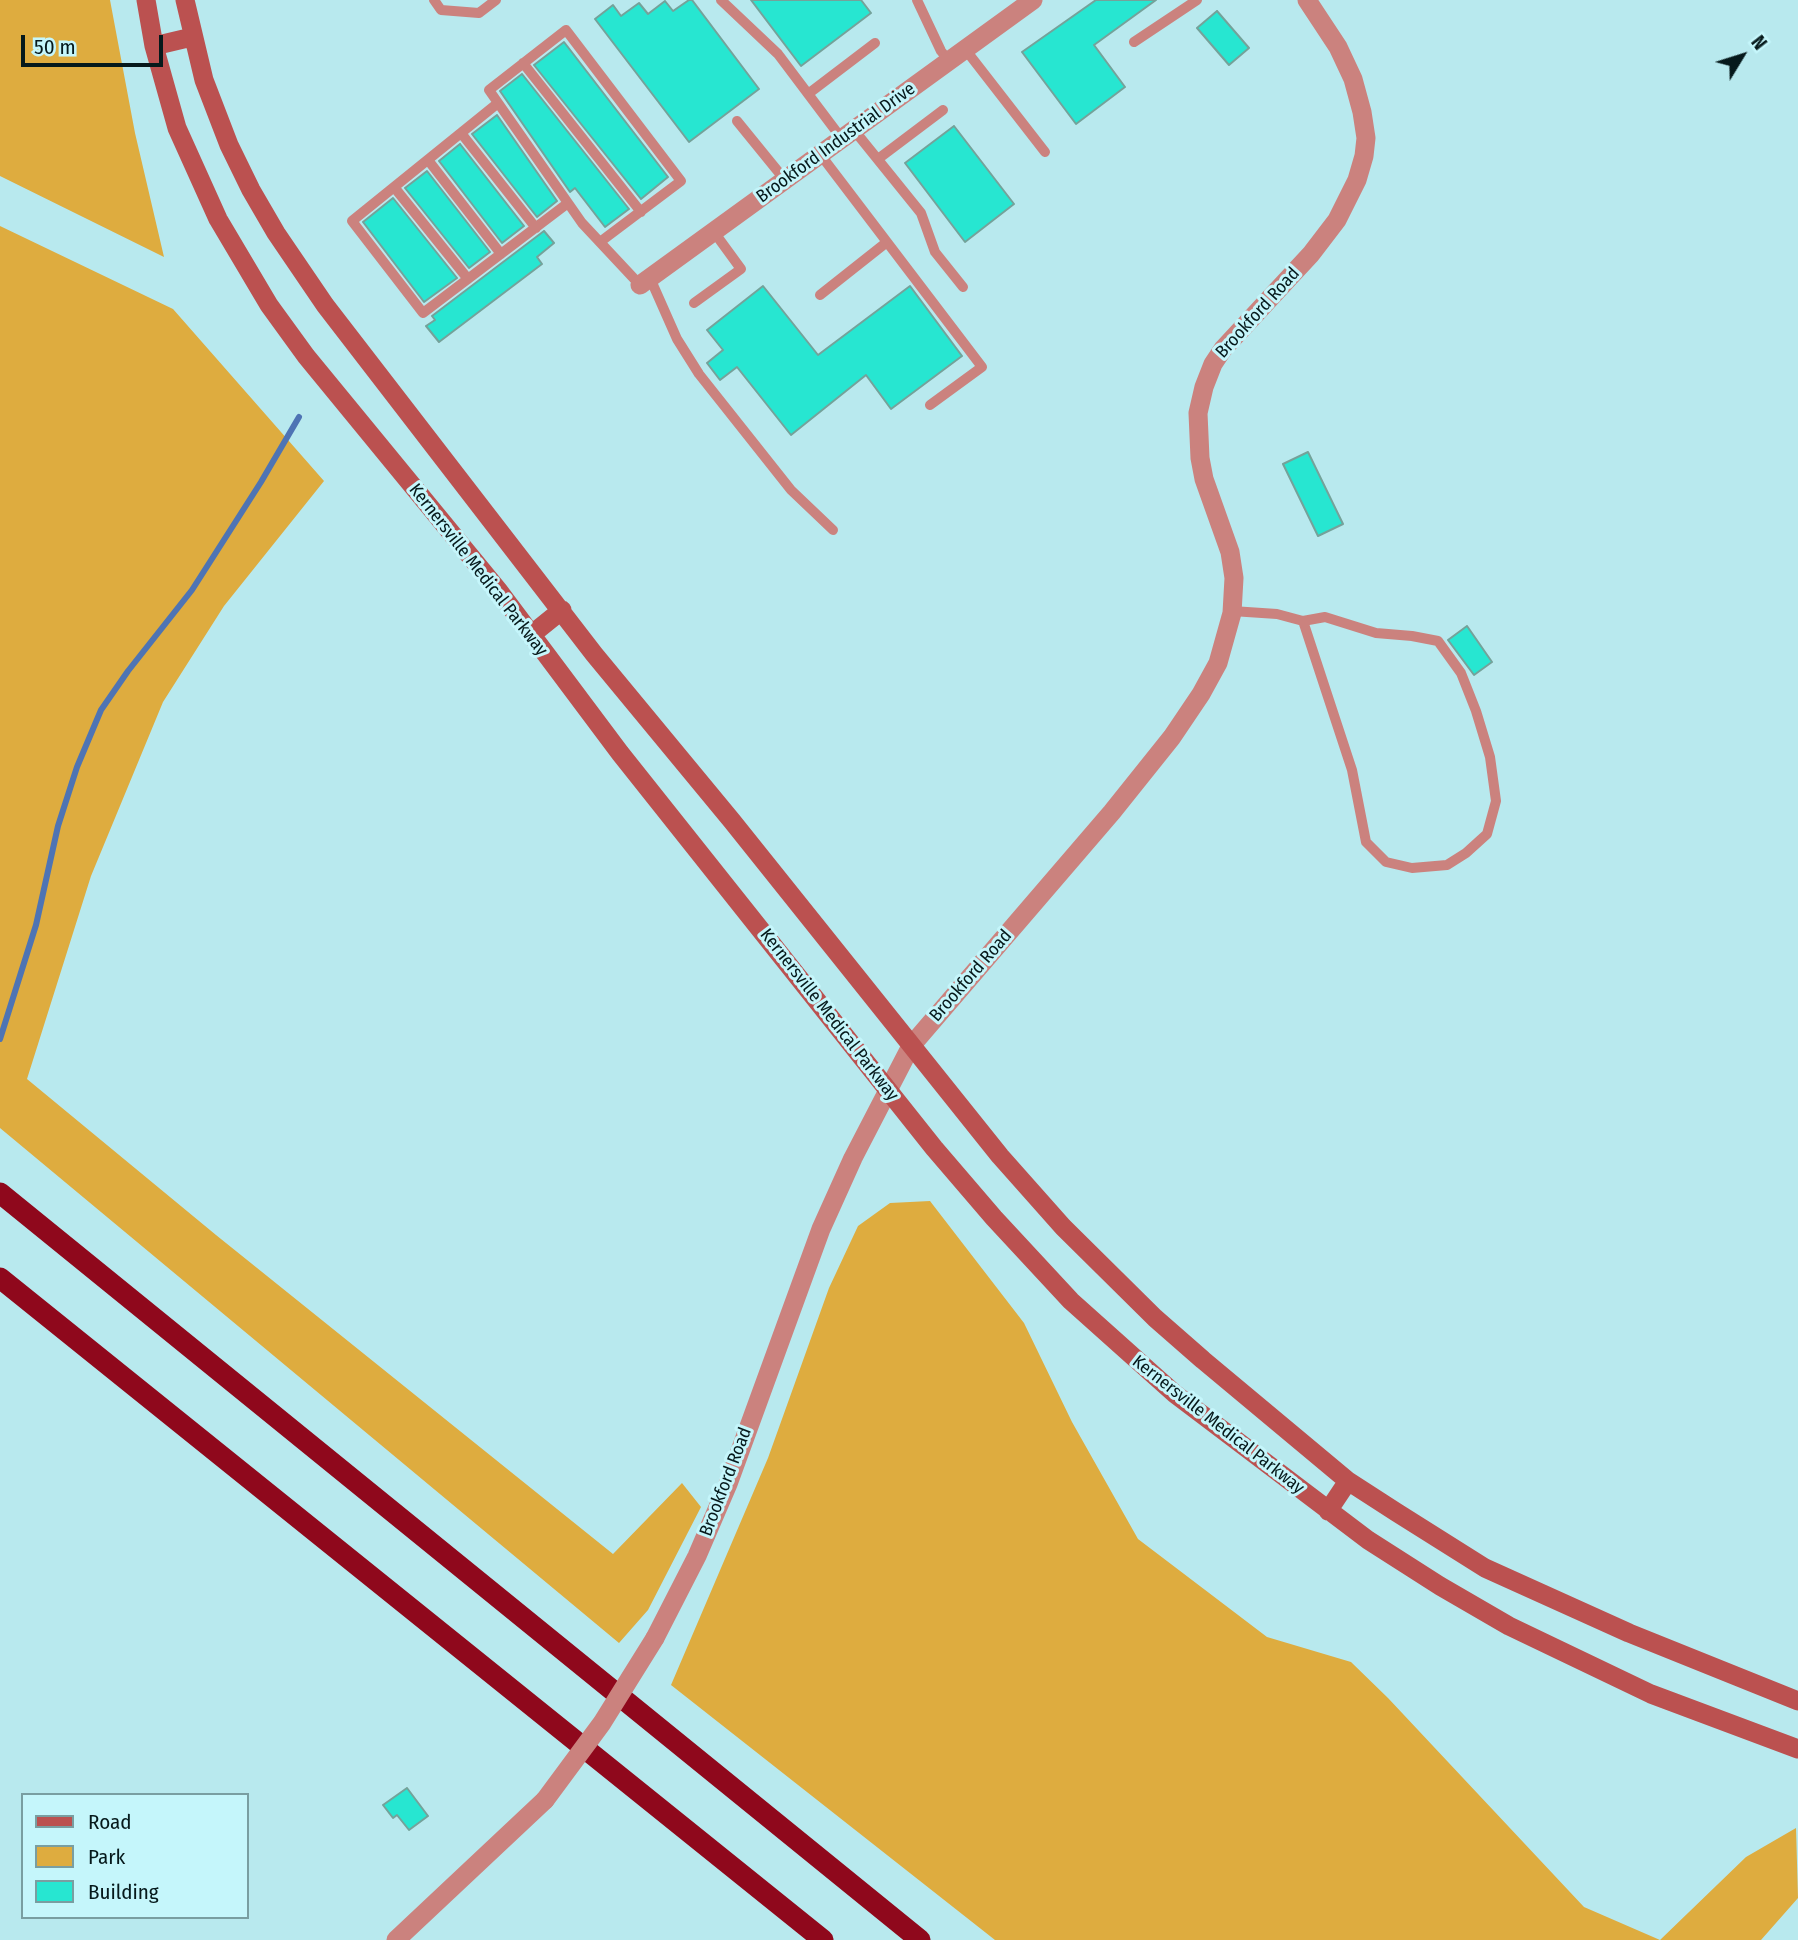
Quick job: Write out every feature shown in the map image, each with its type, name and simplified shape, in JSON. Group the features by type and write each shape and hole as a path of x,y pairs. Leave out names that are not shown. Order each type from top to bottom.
{"highway":[{"path":"0,1193 920,1940"},
{"path":"0,1278 823,1940"}],"main road":[{"name":"Kernersville Medical Parkway","path":"146,0 154,46 177,128 218,219 249,273 306,356 498,590 620,752 888,1091 994,1218 1071,1301 1175,1394 1373,1544 1509,1626 1651,1694 1798,1749"},
{"name":"Kernersville Medical Parkway","path":"185,0 204,80 229,145 276,233 325,305 594,654 732,821 1017,1177 1078,1243 1164,1326 1349,1481 1485,1568 1629,1633 1798,1701"},
{"path":"154,46 192,37"},
{"path":"531,635 562,610"},
{"path":"1328,1511 1349,1481"}],"street":[{"name":"Brookford Road","path":"396,1940 545,1800 601,1723 655,1639 697,1556 728,1483 821,1229 853,1158 911,1046 1112,812 1172,737 1218,663 1232,611 1234,578 1230,552 1204,479 1200,458 1198,414 1204,387 1213,364 1223,349 1311,254 1338,219 1357,180 1364,156 1366,138 1353,79 1338,47 1307,0"},
{"name":"Brookford Industrial Drive","path":"645,282 1030,1"}],"lane":[{"path":"434,0 441,10 464,13 479,13 496,0"},
{"path":"721,0 778,54 808,94 877,159 920,213 935,252 963,286"},
{"path":"917,0 948,61"},
{"path":"1134,42 1197,0"},
{"path":"600,242 681,181 566,30 489,90 568,204 600,242 645,282 699,374 791,490 833,530"},
{"path":"808,94 875,43"},
{"path":"965,49 1045,152"},
{"path":"523,63 641,212"},
{"path":"498,103 352,221 423,313 568,204"},
{"path":"877,159 943,110"},
{"path":"737,121 785,180"},
{"path":"461,133 536,228"},
{"path":"820,154 982,367 930,405"},
{"path":"428,160 501,254"},
{"path":"394,187 468,279"},
{"path":"694,303 741,269 714,232"},
{"path":"820,295 887,242"},
{"path":"1232,611 1276,614 1303,621 1325,617 1376,633 1438,641 1461,673 1490,757 1496,801 1487,834 1466,853 1447,865 1412,868 1386,862 1366,842 1352,770 1303,621"}],"green space":[{"path":"0,0 110,0 135,133 164,257 0,176"},
{"path":"0,226 173,309 324,481 224,606 163,702 91,876 27,1079 216,1235 613,1554 682,1483 701,1507 648,1610 619,1643 0,1128"},
{"path":"930,1201 1024,1323 1072,1422 1138,1539 1267,1637 1351,1662 1584,1907 1660,1940 995,1940 671,1685 768,1458 829,1288 858,1226 890,1203"},
{"path":"1796,1828 1798,1898 1761,1940 1660,1940 1746,1857"}],"building":[{"path":"692,0 759,89 689,142 595,19 613,5 621,16 639,3 648,14 665,1 673,11"},
{"path":"751,0 861,0 871,13 801,66"},
{"path":"1096,0 1156,0 1094,45 1125,87 1076,124 1022,52"},
{"path":"1217,11 1249,48 1229,65 1197,28"},
{"path":"564,42 668,177 641,199 534,65"},
{"path":"522,74 629,209 605,227 575,188 570,192 500,91"},
{"path":"497,115 557,201 537,217 472,134"},
{"path":"954,126 1014,204 965,242 905,163"},
{"path":"460,144 524,226 502,243 439,161"},
{"path":"427,171 490,252 469,268 405,188"},
{"path":"393,198 457,278 424,302 363,222"},
{"path":"544,231 554,243 537,257 542,264 439,342 426,326 435,320 432,316"},
{"path":"763,286 818,355 910,286 962,356 891,409 866,375 791,435 737,367 720,380 707,363 723,350 707,330"},
{"path":"1308,452 1343,524 1318,536 1283,464"},
{"path":"1467,626 1492,662 1474,675 1448,640"},
{"path":"407,1788 428,1816 409,1830 397,1815 393,1818 383,1805"}],"waterway":[{"path":"0,1039 36,925 58,826 77,767 101,710 192,590 299,417"}]}
